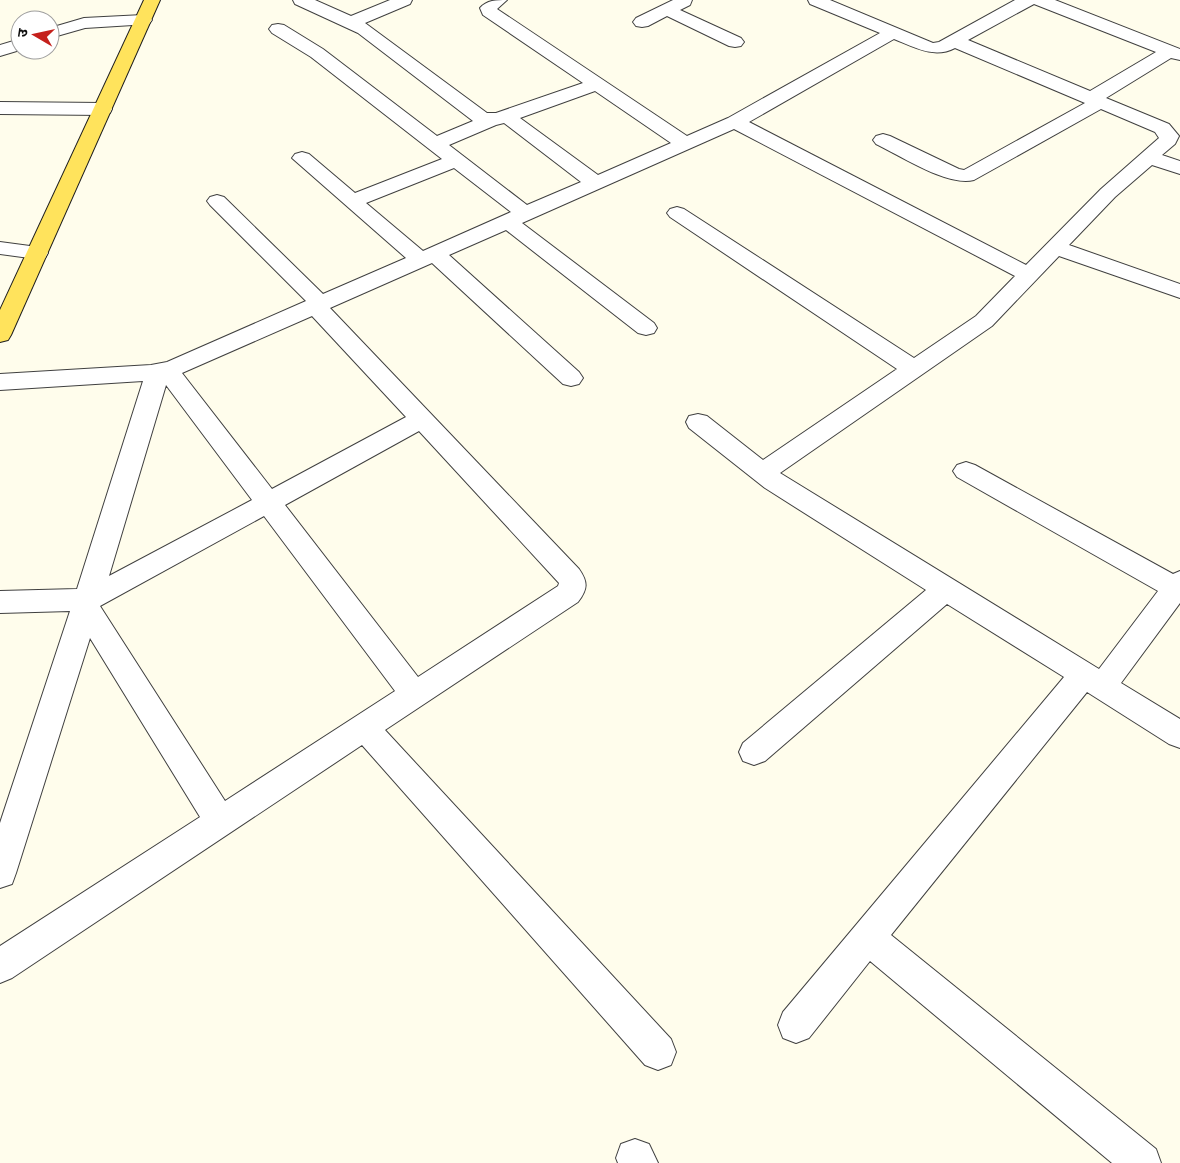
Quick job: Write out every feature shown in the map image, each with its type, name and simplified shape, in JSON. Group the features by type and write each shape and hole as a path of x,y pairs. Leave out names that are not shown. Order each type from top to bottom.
{"main road":[{"path":"0,335 152,0"}],"street":[{"path":"301,0 374,36 483,119 498,118 596,183"},
{"path":"350,23 404,0"},
{"path":"499,0 488,8 489,11 686,144"},
{"path":"642,22 686,0"},
{"path":"816,0 931,48 943,47 1027,0"},
{"path":"988,0 1011,9"},
{"path":"1040,0 1175,53"},
{"path":"667,10 735,42"},
{"path":"60,30 84,23 143,20"},
{"path":"278,29 317,53 456,160 517,218 646,328"},
{"path":"0,382 162,371 318,305 734,122 892,32"},
{"path":"762,473 984,320 1117,184 1168,140 1174,132 954,40"},
{"path":"883,140 955,175 967,176 1175,53"},
{"path":"436,144 498,118 598,84"},
{"path":"0,108 103,109"},
{"path":"734,122 1029,275"},
{"path":"1148,157 1180,168"},
{"path":"302,158 352,201 428,257 571,378"},
{"path":"352,201 456,160"},
{"path":"0,966 365,728 568,594 573,588 573,582 569,576 318,305 217,201"},
{"path":"677,213 914,369"},
{"path":"0,248 37,253"},
{"path":"1056,248 1180,291"},
{"path":"162,371 268,502 415,695"},
{"path":"0,874 162,371"},
{"path":"0,602 87,604 268,502 422,419"},
{"path":"698,422 762,473 1180,735"},
{"path":"796,1025 868,938 1178,585 966,471"},
{"path":"754,752 946,589"},
{"path":"87,604 220,822"},
{"path":"365,728 658,1052"},
{"path":"868,938 1142,1163"}]}
